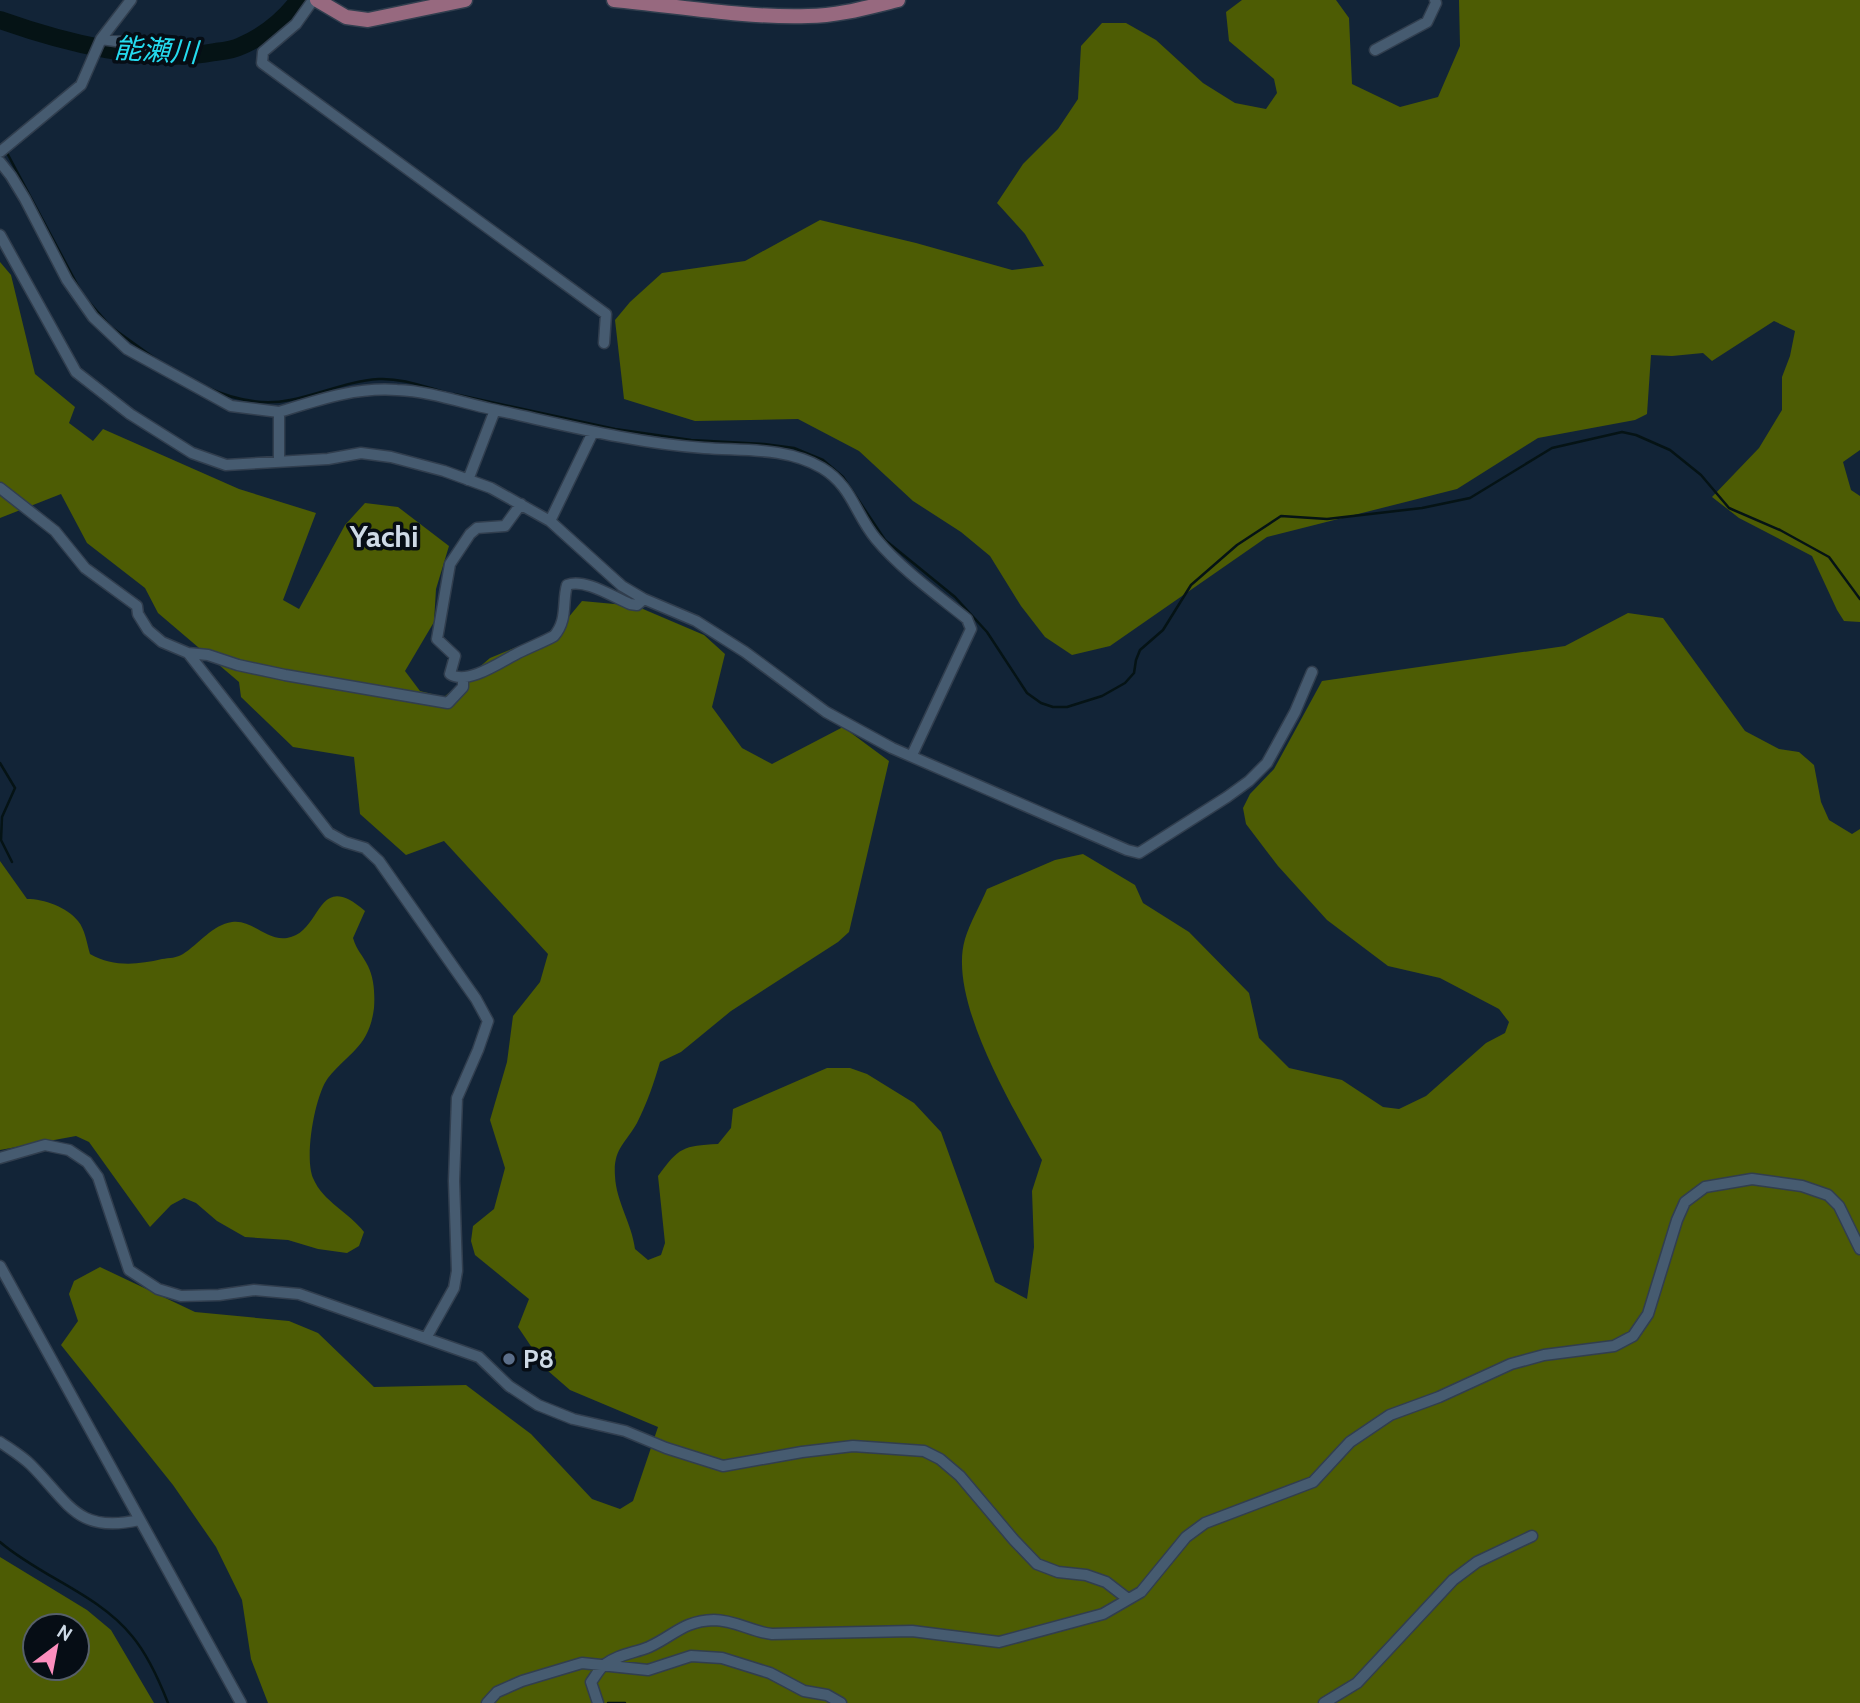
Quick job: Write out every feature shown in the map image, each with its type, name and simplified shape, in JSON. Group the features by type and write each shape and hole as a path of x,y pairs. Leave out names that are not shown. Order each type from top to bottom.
{"main road":[{"path":"315,0 346,17 368,20 465,0"},
{"path":"614,0 767,15 810,16 852,11 898,0"}],"street":[{"path":"0,152 81,85 100,39 131,0"},
{"path":"315,0 296,24 263,52 262,63 606,314 604,343"},
{"path":"1376,50 1427,22 1435,0"},
{"path":"100,39 172,49"},
{"path":"0,162 18,187 67,280 93,317 127,349 231,405 279,412 352,391 399,390 593,432 701,447 791,454 821,468 840,481 854,502 862,521 876,539 906,569 967,619 971,629 912,755"},
{"path":"0,234 76,372 130,414 192,453 226,465 328,459 361,453 430,467 491,488 550,521 622,586 644,599 696,621 745,652 826,712 892,748 1127,850 1139,853 1249,781 1267,763 1295,712 1312,672"},
{"path":"468,480 495,410"},
{"path":"279,412 279,462"},
{"path":"550,521 593,432"},
{"path":"0,488 55,531 85,568 137,606 138,614 148,630 162,642 188,653 208,654 238,665 285,675 448,704 463,687 463,678"},
{"path":"521,504 505,526 477,528 450,564 437,639 455,656 450,674 463,678 485,671 554,636 564,617 565,592 567,584 571,582 583,584 630,604 637,605 644,599"},
{"path":"188,653 329,833 345,842 365,848 379,861 476,999 488,1021 457,1098 454,1181 457,1271 454,1288 426,1338"},
{"path":"0,1158 45,1145 69,1150 87,1162 98,1177 129,1270 158,1289 181,1296 219,1295 254,1290 299,1294 479,1357 509,1386 538,1405 573,1419 625,1431 666,1448 723,1466 853,1446 924,1451 940,1459 960,1476 1037,1564 1058,1572 1086,1575 1106,1582 1128,1599"},
{"path":"598,1703 591,1682 603,1666 627,1653 649,1647 692,1622 717,1620 742,1625 757,1633 772,1634 912,1631 999,1642 1103,1614 1141,1592 1186,1537 1205,1523 1312,1482 1350,1443 1390,1415 1439,1397 1511,1364 1544,1355 1614,1346 1633,1336 1648,1314 1685,1202 1704,1187 1752,1179 1802,1186 1828,1195 1839,1206 1860,1250"},
{"path":"0,1266 241,1703"},
{"path":"0,1442 30,1464 74,1511 88,1520 116,1525 139,1520"},
{"path":"1324,1703 1357,1683 1452,1580 1477,1562 1532,1535"},
{"path":"486,1703 497,1692 522,1681 582,1663 648,1670 691,1656 722,1658 770,1673 804,1690 827,1695 841,1703"}],"green space":[{"path":"1242,0 1336,0 1349,18 1352,84 1400,107 1438,97 1460,46 1459,0 1860,0 1860,450 1843,462 1851,490 1860,496 1860,622 1844,621 1812,556 1739,518 1712,497 1759,448 1782,410 1782,377 1795,331 1774,321 1712,361 1703,353 1651,355 1647,414 1635,420 1538,438 1457,489 1267,537 1110,646 1072,655 1045,637 1021,606 990,556 961,532 913,501 859,451 798,419 695,421 624,399 615,320 630,302 662,273 745,261 820,220 1012,270 1044,266 1025,234 997,203 1023,164 1058,129 1078,99 1081,46 1102,23 1126,23 1156,40 1203,83 1235,103 1266,109 1277,93 1274,79 1229,41 1226,12"},
{"path":"0,262 11,275 35,374 75,407 69,423 93,441 103,429 239,489 316,513 283,600 299,609 345,525 365,503 398,507 449,546 436,589 434,622 405,671 420,691 444,697 490,658 558,630 582,601 636,606 704,635 725,654 712,707 742,748 772,764 843,727 889,761 849,932 838,942 731,1011 681,1052 660,1062 644,1108 618,1153 615,1167 618,1194 635,1249 648,1260 661,1255 665,1243 658,1176 671,1159 689,1147 718,1144 731,1128 733,1109 827,1068 850,1068 867,1074 914,1103 941,1132 995,1282 1027,1299 1034,1247 1032,1191 1042,1160 1000,1083 974,1022 965,992 962,964 965,939 987,889 1055,860 1083,854 1135,885 1143,903 1189,932 1249,993 1259,1038 1289,1068 1342,1080 1383,1107 1399,1109 1426,1096 1486,1043 1505,1033 1509,1022 1499,1009 1440,978 1388,966 1327,920 1278,866 1246,824 1243,808 1250,794 1274,769 1322,681 1565,646 1628,613 1663,618 1745,731 1779,749 1799,752 1814,765 1821,802 1829,820 1852,834 1860,829 1860,1703 268,1703 251,1659 242,1600 216,1547 173,1485 61,1345 78,1321 69,1294 74,1281 100,1267 195,1312 289,1321 318,1333 374,1387 466,1385 531,1434 592,1499 620,1509 633,1501 658,1427 570,1390 547,1370 518,1327 529,1299 475,1255 471,1241 473,1226 494,1209 505,1168 490,1120 507,1062 513,1016 540,982 548,954 444,841 406,855 360,814 354,757 293,747 241,697 239,682 158,613 145,588 87,543 61,494 0,518"},
{"path":"0,861 27,899 48,902 68,912 80,924 90,954 116,963 143,963 178,956 212,931 232,922 246,924 272,936 287,938 299,934 328,899 337,896 349,900 365,911 353,938 373,981 371,1021 363,1040 323,1086 310,1142 313,1178 323,1194 364,1232 359,1246 347,1253 318,1249 288,1240 245,1237 217,1221 196,1203 184,1198 171,1205 150,1227 89,1142 76,1136 0,1150"},
{"path":"0,1557 89,1612 21,1612 21,1682 91,1682 91,1613 111,1630 154,1703 0,1703"}],"waterway":[{"name":"能瀬川","path":"0,20 50,36 106,49 162,56 189,55 231,49 249,42 273,27 299,0"},
{"path":"6,151 80,290"},
{"path":"88,301 111,327 157,360"},
{"path":"206,387 236,398 258,402 290,400 356,382 379,379 405,381 448,393"},
{"path":"454,394 615,429 691,440 794,448 823,460 843,477 885,540 955,597 987,632 1027,693 1041,703 1053,707 1067,707 1102,696 1125,683 1134,673 1140,650 1163,630 1191,585 1237,545 1281,516 1327,519 1422,508 1470,498 1552,448 1622,432 1636,435 1670,450 1701,475 1729,508 1780,530 1829,557 1860,599"},
{"path":"0,763 15,788 2,817 1,840 12,862"},
{"path":"0,1542 33,1566 86,1597 118,1621 143,1651 168,1703"},
{"path":"608,1703 625,1703"}],"place":[{"name":"P8","path":"509,1359"}],"district":[{"name":"Yachi","path":"384,537"}]}
